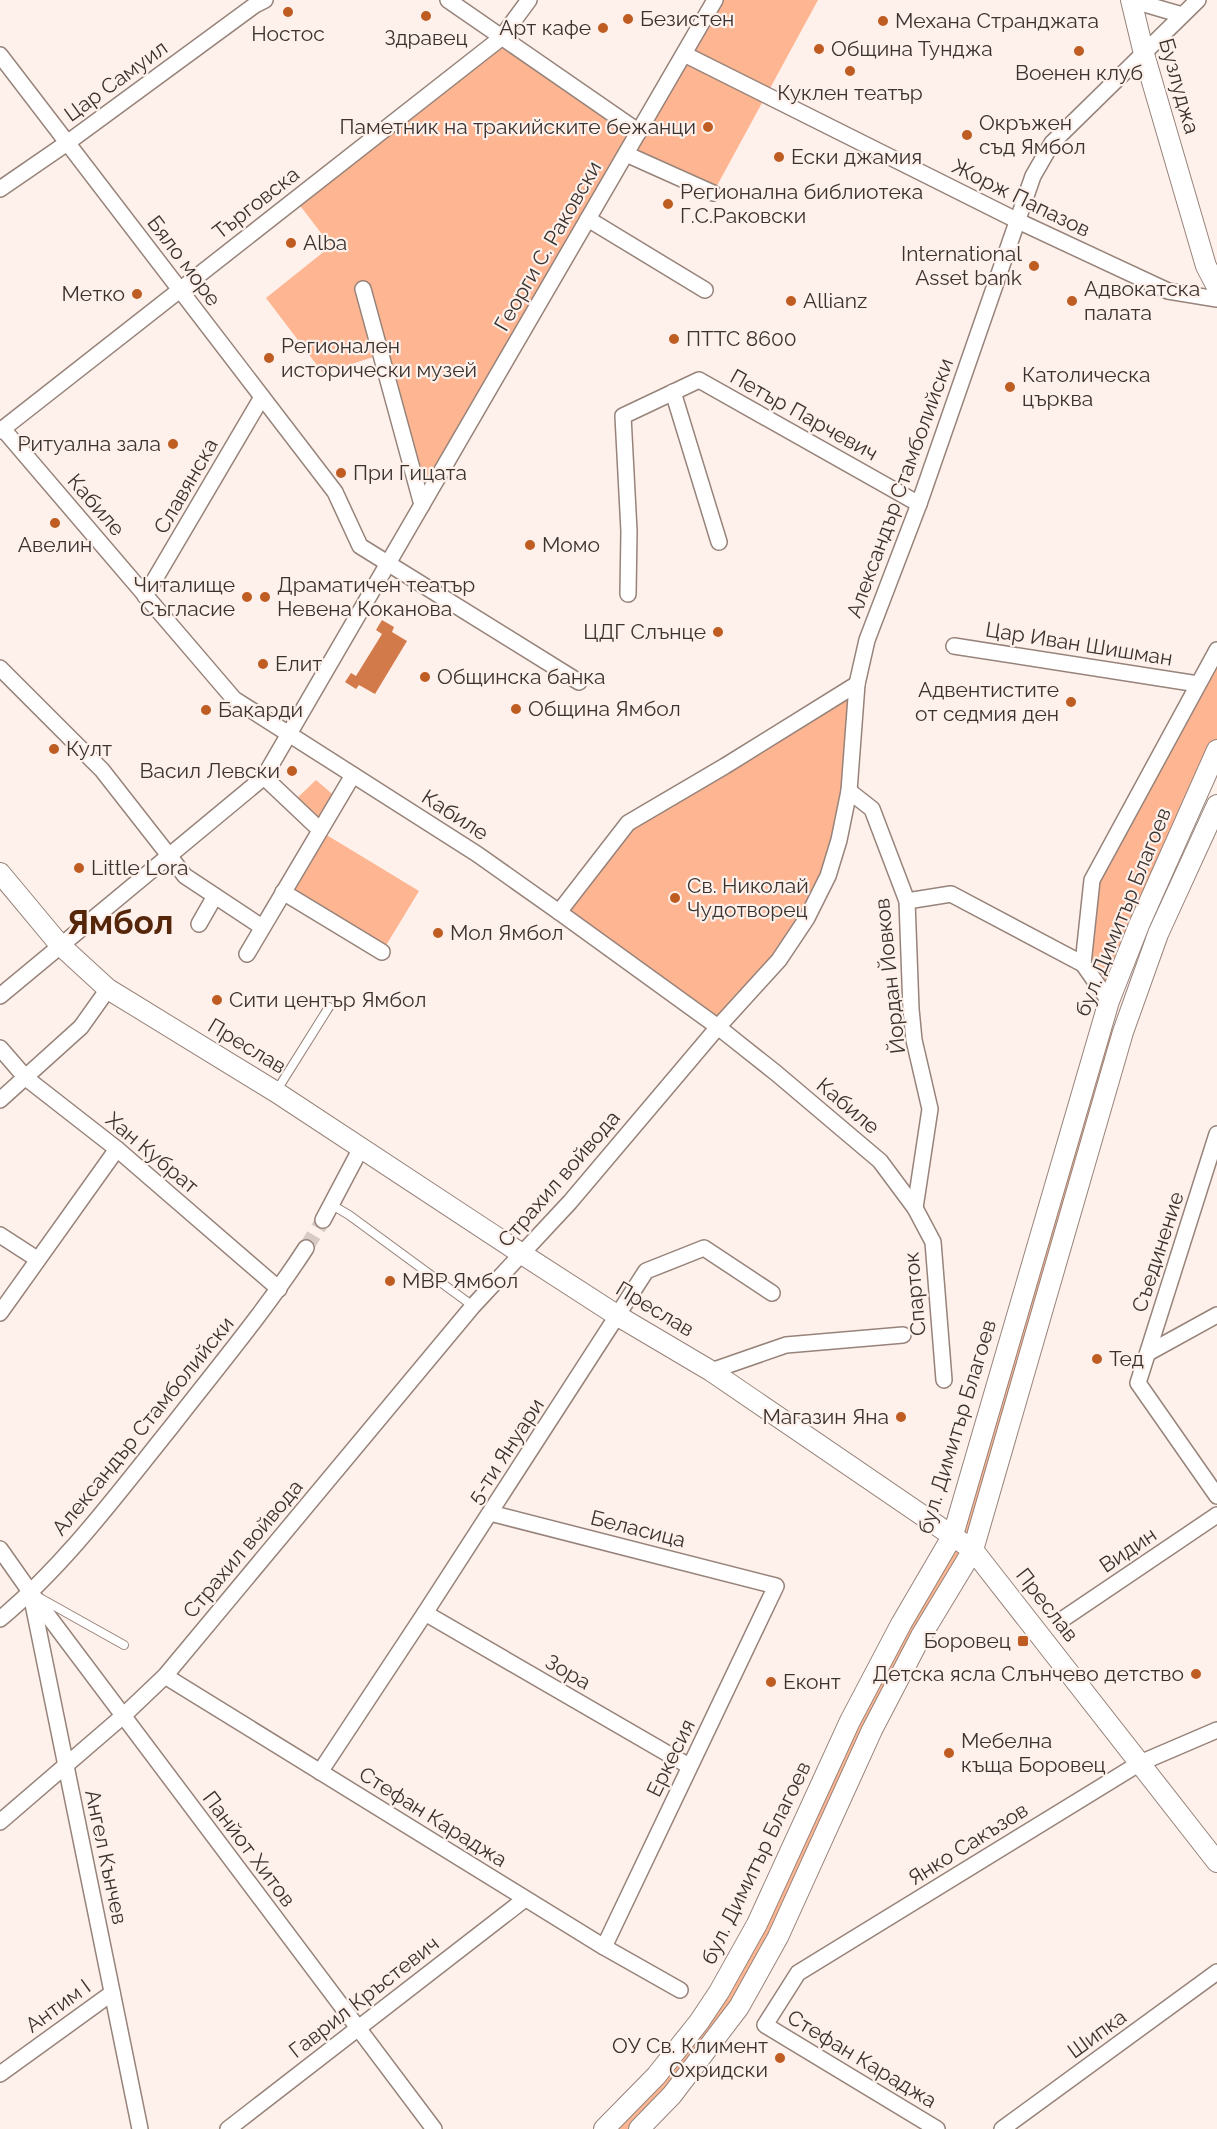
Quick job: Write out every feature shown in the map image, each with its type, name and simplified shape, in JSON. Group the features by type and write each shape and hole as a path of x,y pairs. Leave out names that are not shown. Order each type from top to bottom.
{"main road":[{"name":"Бузлуджа","path":"1131,0 1144,54 1206,266 1217,287"},
{"name":"бул. Димитър Благоев","path":"604,2129 656,2076 699,2022 719,1992 757,1924 850,1721 900,1624 953,1535 1109,1001 1139,925 1217,750"},
{"name":"бул. Димитър Благоев","path":"639,2129 672,2095 739,2007 778,1936 872,1730 921,1636 973,1550 1123,1032 1158,934 1217,805"},
{"name":"Преслав","path":"0,873 60,945 108,989 276,1092 618,1316 711,1371 973,1550 1217,1863"}],"street":[{"path":"448,0 639,132"},
{"name":"Търговска","path":"1,430 501,38 529,0"},
{"name":"Георги С. Раковски","path":"0,996 264,777 716,0"},
{"path":"1131,0 1182,15"},
{"name":"Александър Стамболийски","path":"857,684 867,640 919,504 1033,177 1052,143 1198,0"},
{"name":"Цар Самуил","path":"0,189 67,143 258,2"},
{"name":"Жорж Папазов","path":"684,54 1018,221 1168,291 1217,299"},
{"name":"Бяло море","path":"0,56 335,492 360,546 579,682"},
{"path":"626,154 713,194"},
{"path":"588,219 705,290"},
{"path":"363,290 422,505"},
{"name":"Петър Парчевич","path":"673,392 699,380 919,504"},
{"path":"628,594 623,416 673,392 719,542"},
{"name":"Славянска","path":"146,596 262,397"},
{"name":"Кабиле","path":"1,430 234,699 477,854 718,1028 776,1072 880,1161 915,1208"},
{"name":"Цар Иван Шишман","path":"954,646 1198,684"},
{"path":"1083,964 1092,880 1217,650"},
{"path":"0,668 102,771 185,876 262,927"},
{"path":"559,912 628,823 857,684"},
{"name":"Страхил войвода","path":"0,1822 123,1716 165,1676 473,1306 570,1202 779,960 807,918 828,876 839,840 849,791 857,684"},
{"path":"247,954 352,775"},
{"path":"264,777 320,830"},
{"name":"Йордан Йовков","path":"849,791 872,809 907,902 914,1040 930,1109 915,1208"},
{"path":"284,892 382,952"},
{"path":"907,902 951,894 1083,964 1109,1001"},
{"path":"199,924 215,896"},
{"path":"0,1100 81,1027 108,989"},
{"name":"Хан Кубрат","path":"0,1048 26,1078 117,1149 279,1289"},
{"name":"Съединение","path":"1217,1134 1138,1383 1217,1496"},
{"path":"323,1220 361,1148"},
{"path":"0,1313 117,1149"},
{"name":"Спарток","path":"915,1208 933,1242 944,1380"},
{"path":"0,1235 37,1259"},
{"name":"Александър Стамболийски","path":"0,1619 31,1593 106,1509 279,1289 306,1248"},
{"name":"5-ти Януари","path":"320,1772 646,1271 704,1248 772,1293"},
{"path":"1148,1353 1217,1315"},
{"path":"711,1371 786,1345 903,1335"},
{"name":"Беласица","path":"490,1512 776,1586"},
{"name":"Видин","path":"1063,1619 1217,1515"},
{"path":"0,1549 31,1593"},
{"name":"Еркесия","path":"604,1947 776,1586"},
{"name":"Панйот Хитов","path":"31,1593 434,2129"},
{"name":"Ангел Кънчев","path":"31,1593 140,2129"},
{"name":"Зора","path":"425,1613 689,1766"},
{"name":"Стефан Караджа","path":"165,1676 525,1899 680,1990"},
{"name":"Янко Сакъзов","path":"765,2025 798,1973 1140,1763 1217,1730"},
{"name":"Гаврил Кръстевич","path":"228,2129 525,1899"},
{"name":"Шипка","path":"1002,2129 1217,1972"},
{"name":"Антим I","path":"0,2074 112,1993"},
{"name":"Стефан Караджа","path":"765,2025 937,2129"}],"lane":[{"path":"276,1092 329,1007"},
{"path":"332,1205 473,1306"},
{"path":"31,1593 124,1645"}],"shaded area":[{"path":"715,0 818,0 713,193 626,154 422,505 380,355 323,373 266,298 331,246 295,199 501,38 639,132"},
{"path":"382,620 394,627 392,632 407,641 375,694 359,685 356,689 345,682 351,673 356,676 382,634 376,630"},
{"path":"1217,650 1217,750 1109,1001 1083,964 1092,880"},
{"path":"857,684 849,791 807,918 718,1027 559,912 628,823"},
{"path":"316,780 338,799 320,831 292,803"},
{"path":"320,831 419,891 382,952 283,892"},
{"path":"1102,1025 1123,1032 973,1550 778,1937 639,2129 604,2129 699,2022 953,1535"}],"tunnel":[{"path":"306,1248 323,1220"}],"place":[{"name":"Ностос","path":"288,12"},
{"name":"Здравец","path":"426,16"},
{"name":"Безистен","path":"628,19"},
{"name":"Механа Странджата","path":"883,21"},
{"name":"Арт кафе","path":"603,28"},
{"name":"Община Тунджа","path":"819,49"},
{"name":"Военен клуб","path":"1079,51"},
{"name":"Куклен театър","path":"850,71"},
{"name":"Паметник на тракийските бежанци","path":"708,127"},
{"name":"Окръжен съд Ямбол","path":"967,135"},
{"name":"Ески джамия","path":"779,157"},
{"name":"Регионална библиотека Г.С.Раковски","path":"668,204"},
{"name":"Alba","path":"291,243"},
{"name":"International Asset bank","path":"1034,266"},
{"name":"Метко","path":"137,294"},
{"name":"Allianz","path":"791,301"},
{"name":"Адвокатска палата","path":"1072,301"},
{"name":"ПТТС 8600","path":"674,339"},
{"name":"Регионален исторически музей","path":"269,358"},
{"name":"Католическа църква","path":"1010,387"},
{"name":"Ритуална зала","path":"173,444"},
{"name":"При Гицата","path":"341,473"},
{"name":"Авелин","path":"55,523"},
{"name":"Момо","path":"530,545"},
{"name":"Читалище Съгласие","path":"247,597"},
{"name":"Драматичен театър Невена Коканова","path":"265,597"},
{"name":"ЦДГ Слънце","path":"718,632"},
{"name":"Елит","path":"263,664"},
{"name":"Общинска банка","path":"425,677"},
{"name":"Адвентистите от седмия ден","path":"1071,702"},
{"name":"Община Ямбол","path":"516,709"},
{"name":"Бакарди","path":"206,710"},
{"name":"Култ","path":"54,749"},
{"name":"Васил Левски","path":"292,771"},
{"name":"Little Lora","path":"79,868"},
{"name":"Св. Николай Чудотворец","path":"675,898"},
{"name":"Мол Ямбол","path":"438,933"},
{"name":"Сити център Ямбол","path":"217,1000"},
{"name":"МВР Ямбол","path":"390,1281"},
{"name":"Тед","path":"1097,1359"},
{"name":"Магазин Яна","path":"901,1417"},
{"name":"Боровец","path":"1023,1641"},
{"name":"Детска ясла Слънчево детство","path":"1196,1674"},
{"name":"Еконт","path":"771,1682"},
{"name":"Мебелна къща Боровец","path":"949,1753"},
{"name":"ОУ Св. Климент Охридски","path":"780,2058"}],"district":[{"name":"Ямбол","path":"120,922"}]}
